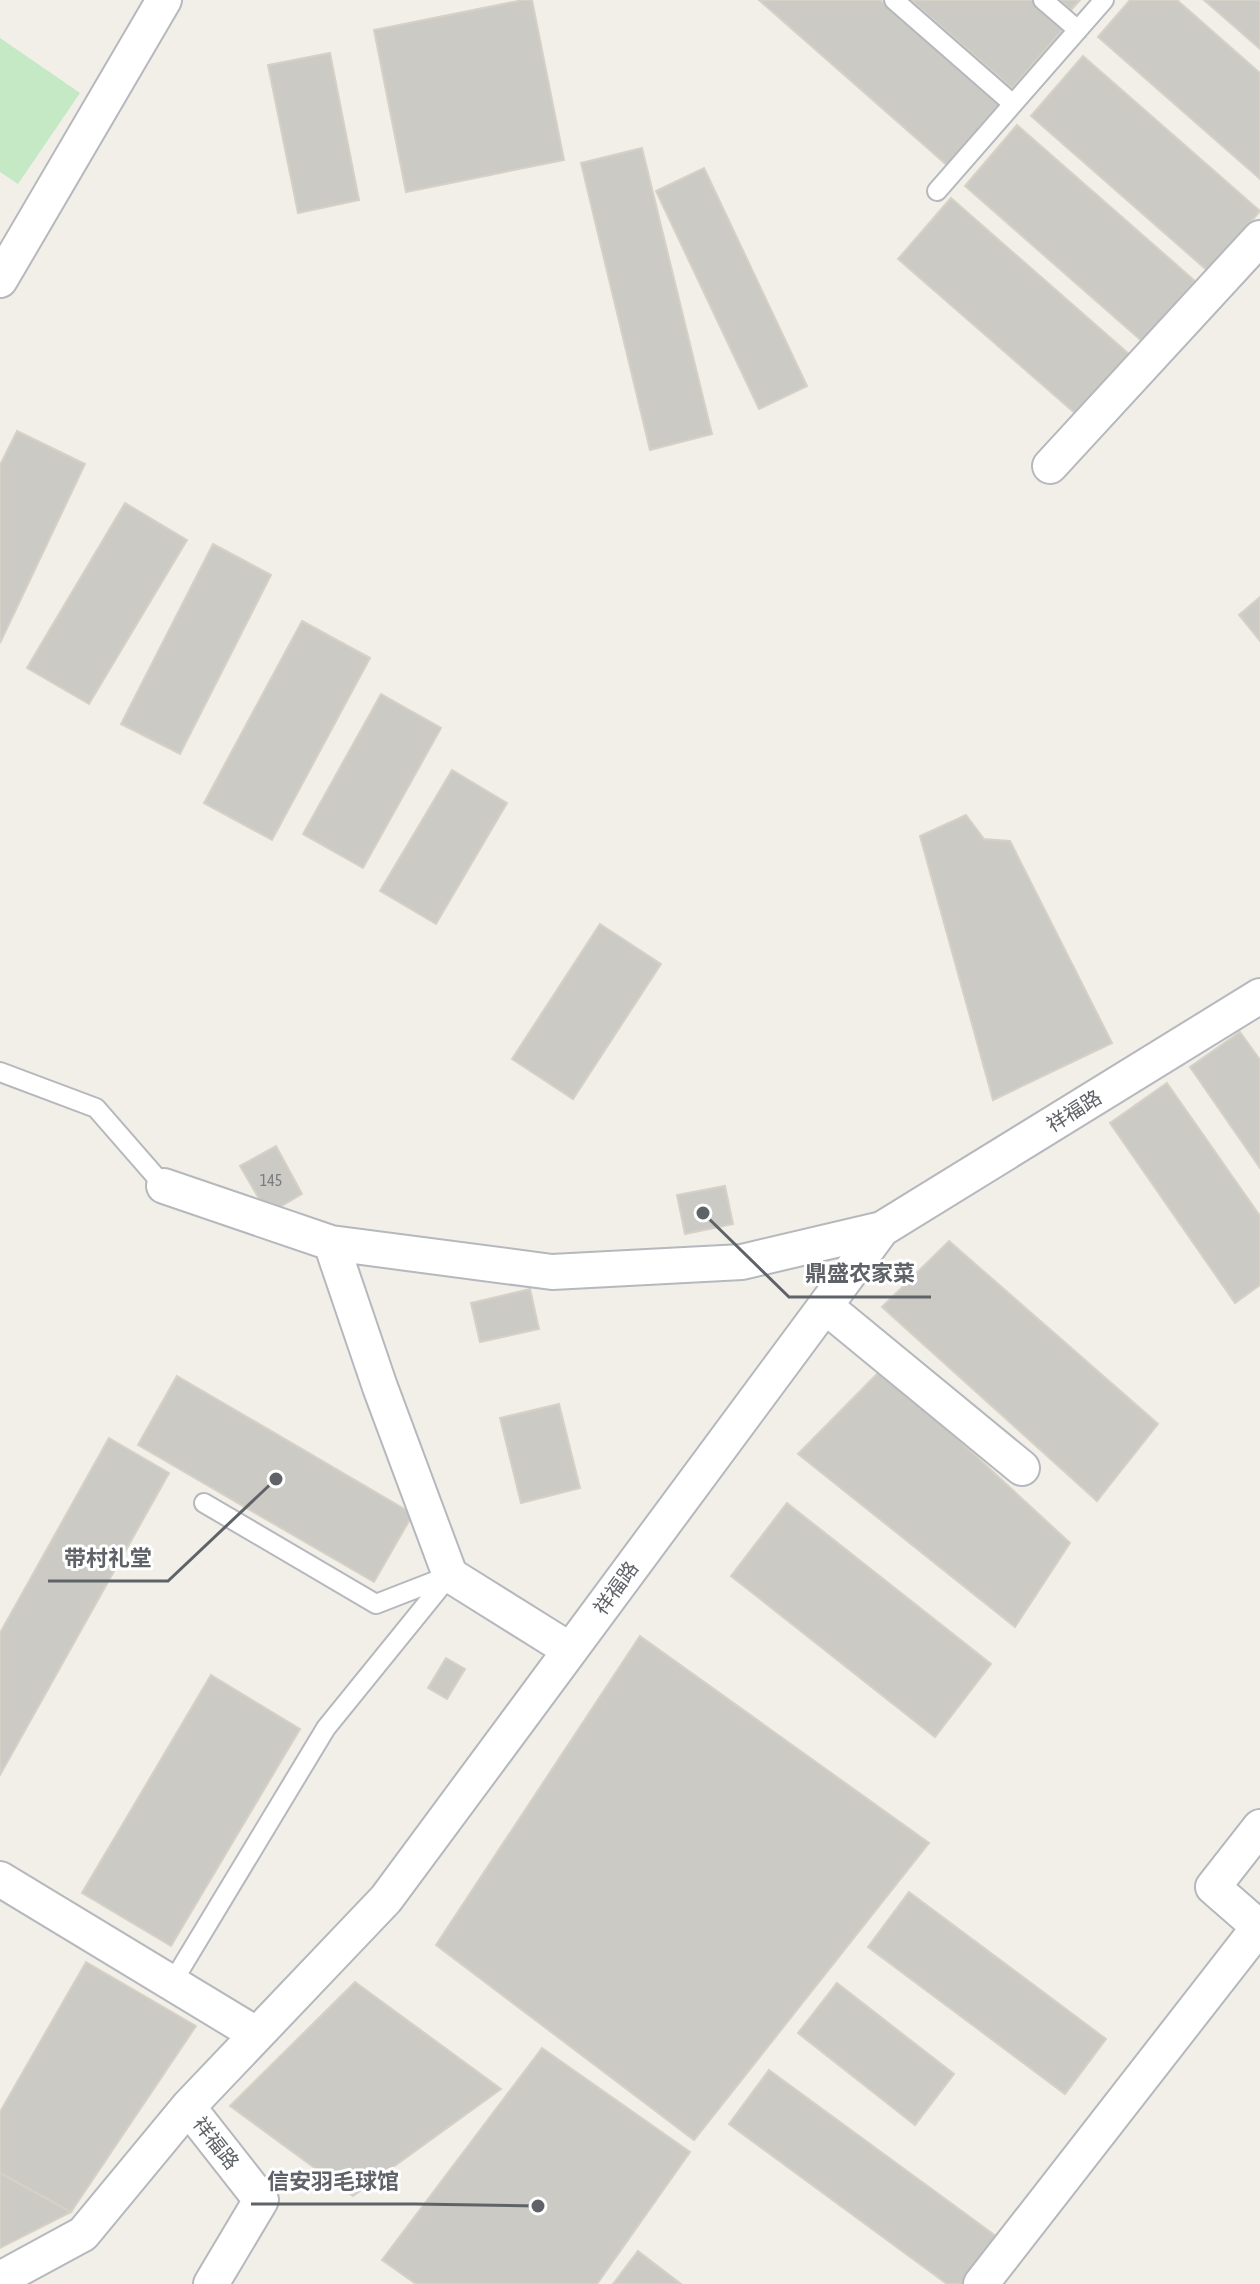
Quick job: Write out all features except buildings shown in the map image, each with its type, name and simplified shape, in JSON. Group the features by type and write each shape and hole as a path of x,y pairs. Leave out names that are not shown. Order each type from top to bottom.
{"street":[{"path":"0,280 164,0"},
{"path":"1050,466 1260,238"},
{"name":"祥福路","path":"211,2284 261,2200 188,2107 386,1899 882,1229 1260,996"},
{"path":"164,1186 331,1243 552,1272 742,1262 882,1229"},
{"path":"331,1243 380,1387 450,1575 570,1650"},
{"path":"825,1306 1022,1468"},
{"path":"981,2284 1259,1927 1213,1887 1260,1827"},
{"path":"0,1879 256,2034"},
{"path":"0,2279 83,2234 188,2107"}],"lane":[{"path":"894,0 1013,104"},
{"path":"1043,0 1078,30"},
{"path":"937,191 1104,0"},
{"path":"0,1072 96,1108 164,1186"},
{"path":"204,1503 376,1604 450,1575"},
{"path":"172,1983 326,1728 450,1575"}],"green space":[{"path":"0,38 80,93 18,184 0,172"}],"place":[{"name":"鼎盛农家菜","path":"703,1213"},
{"name":"带村礼堂","path":"276,1479"},
{"name":"信安羽毛球馆","path":"538,2206"}]}
